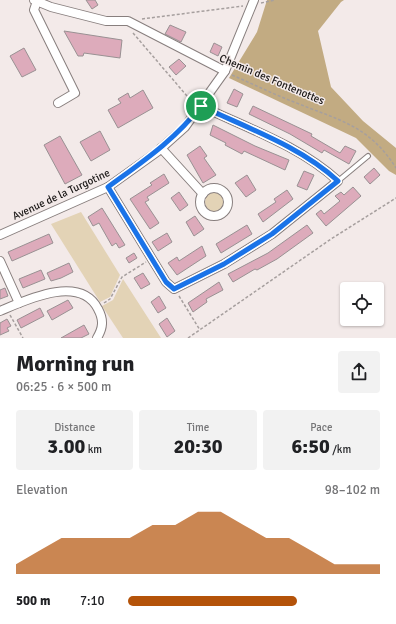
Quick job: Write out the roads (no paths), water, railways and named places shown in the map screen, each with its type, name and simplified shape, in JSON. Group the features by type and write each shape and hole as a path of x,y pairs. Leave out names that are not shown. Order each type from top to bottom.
{"street":[{"name":"Chemin des Fontenottes","path":"38,0 51,7 106,21 128,21 225,71"},
{"path":"38,0 34,10 75,93 58,103"},
{"name":"Avenue de la Turgotine","path":"0,235 108,187 161,148 185,127 225,71 253,3"},
{"path":"108,187 166,282 174,289 224,264 272,234 338,181 324,167 296,151 199,107"},
{"path":"161,148 203,194"},
{"path":"0,261 19,303"},
{"path":"3,310 19,303 64,290 79,293 96,304 103,318 97,338"}],"lane":[{"path":"338,181 368,156"}]}
